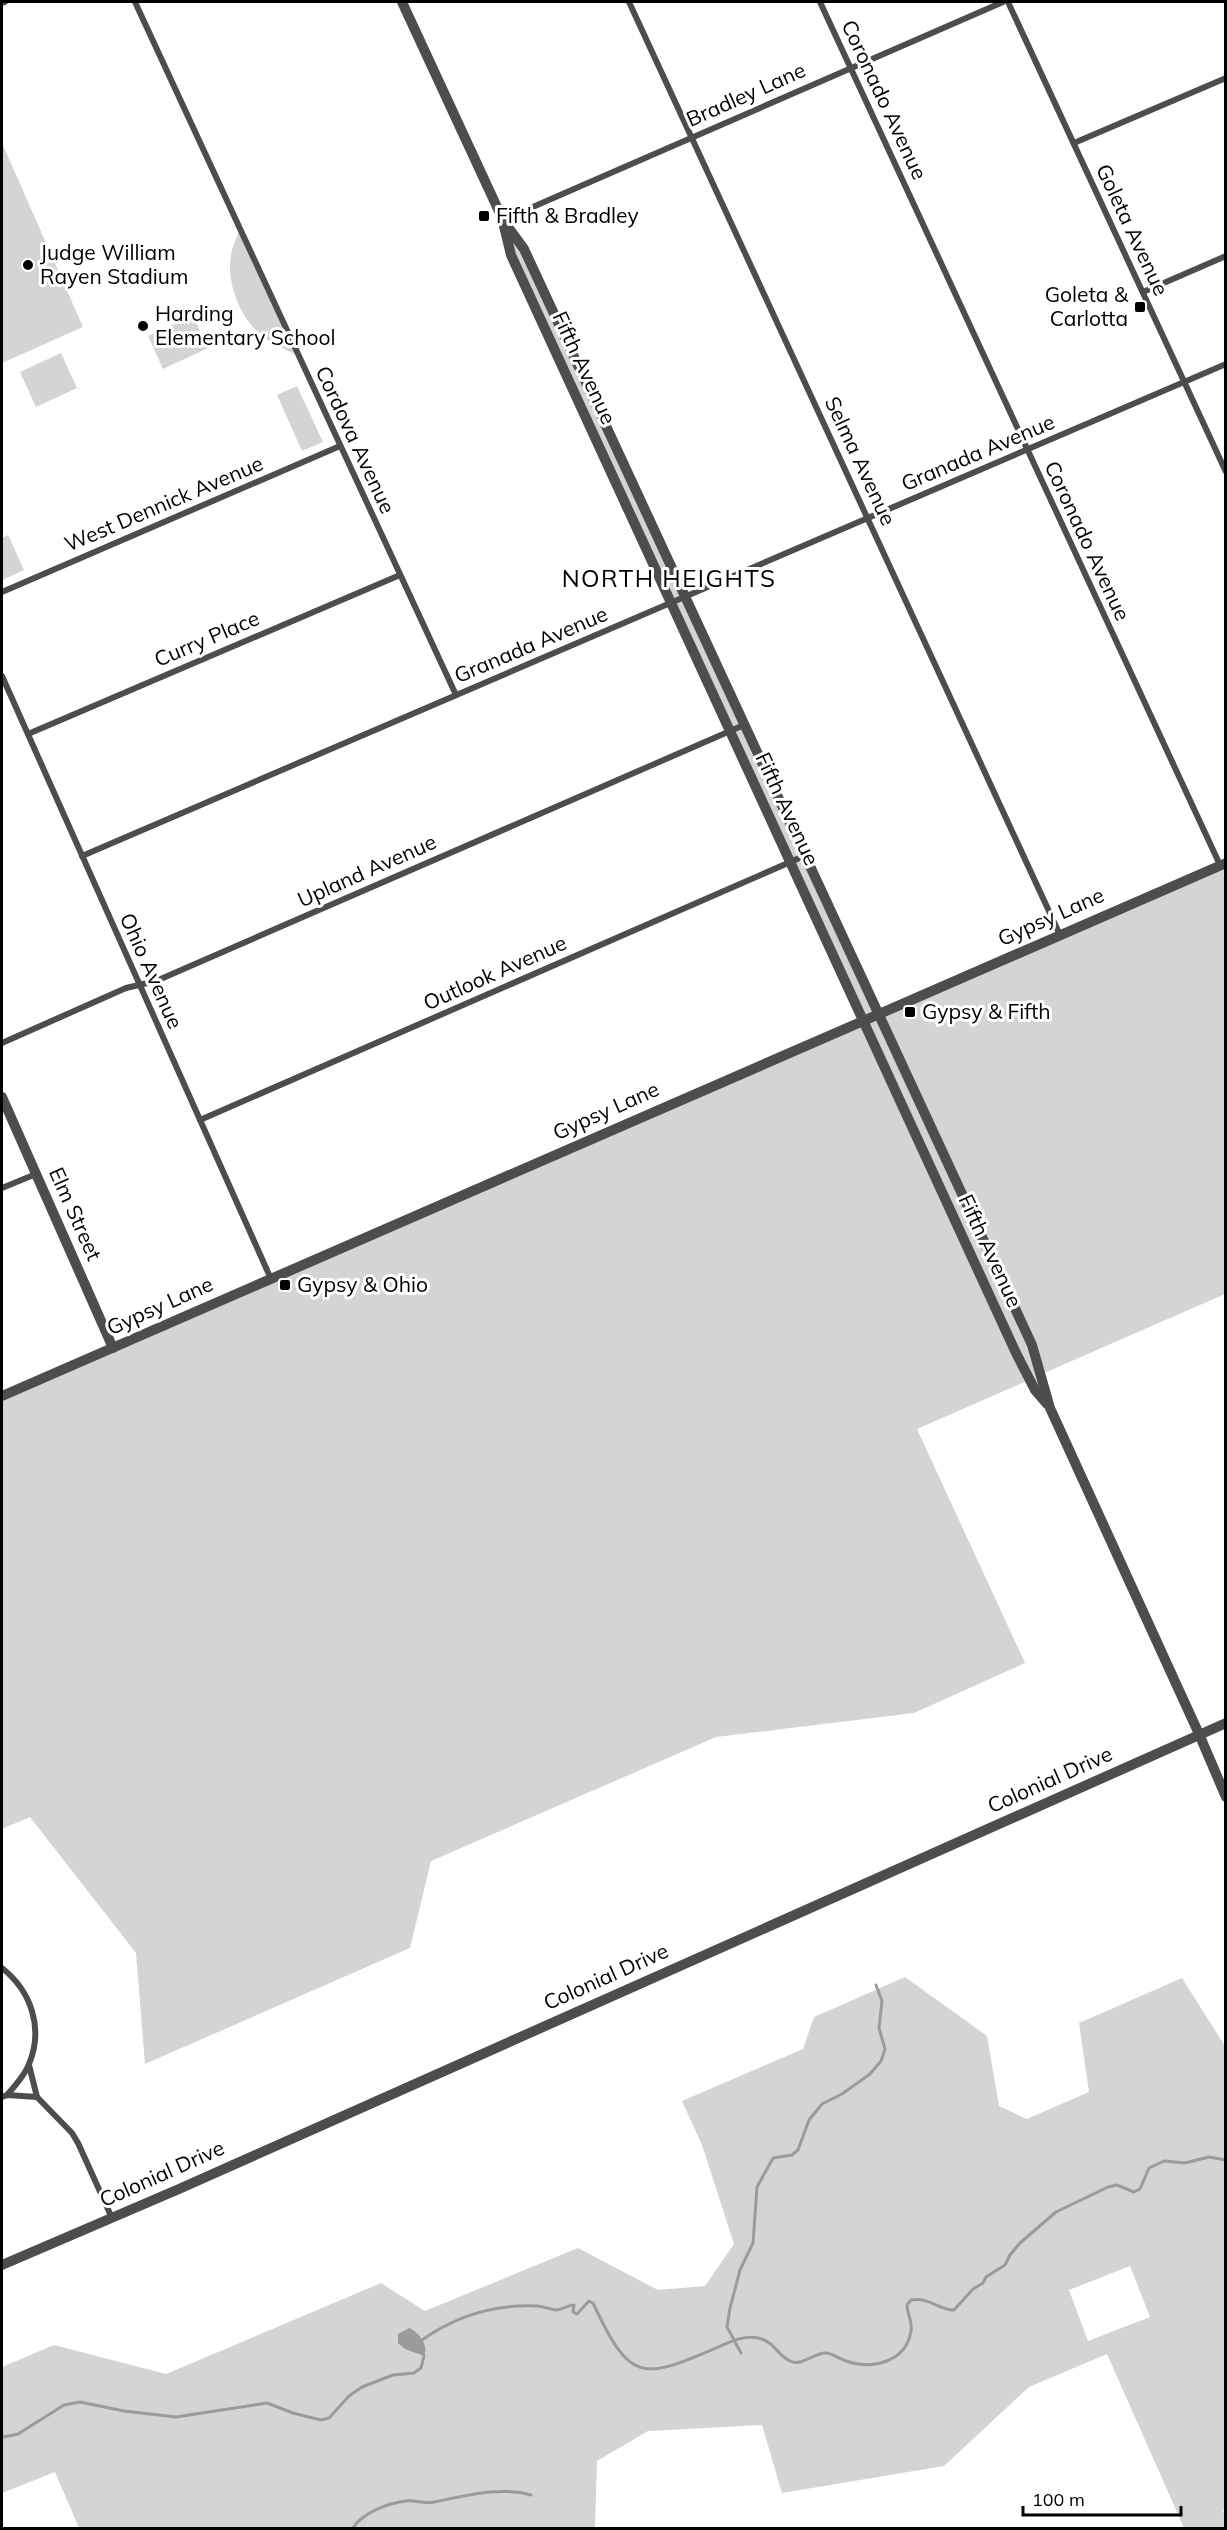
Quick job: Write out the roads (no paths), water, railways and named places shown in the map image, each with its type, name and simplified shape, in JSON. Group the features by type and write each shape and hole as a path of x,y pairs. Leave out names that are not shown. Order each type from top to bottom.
{"street":[{"name":"Cordova Avenue","path":"135,2 456,695"},
{"name":"Fifth Avenue","path":"402,2 503,220 524,249 1032,1345 1050,1408 1226,1797"},
{"name":"Selma Avenue","path":"629,2 1060,935"},
{"name":"Coronado Avenue","path":"820,2 1027,450 1223,864"},
{"name":"Bradley Lane","path":"503,220 1003,2"},
{"name":"Goleta Avenue","path":"1008,2 1226,472"},
{"path":"1074,143 1226,78"},
{"name":"Fifth Avenue","path":"503,220 511,255 729,732 1016,1353 1035,1390 1050,1408"},
{"path":"1143,292 1226,256"},
{"name":"Granada Avenue","path":"82,856 1226,364"},
{"name":"West Dennick Avenue","path":"2,592 340,446"},
{"name":"Curry Place","path":"27,734 400,575"},
{"name":"Ohio Avenue","path":"2,676 4,687 272,1279"},
{"name":"Upland Avenue","path":"2,1043 126,988 156,981 744,725"},
{"name":"Outlook Avenue","path":"200,1120 804,856"},
{"name":"Gypsy Lane","path":"2,1396 1223,864"},
{"name":"Elm Street","path":"2,1097 113,1348"},
{"path":"2,1188 36,1174"},
{"name":"Colonial Drive","path":"2,2265 1226,1723"},
{"path":"2,1968 21,1987 33,2012 35,2029 29,2065 37,2097 72,2133 112,2218"},
{"path":"4,2096 29,2065"},
{"path":"4,2096 37,2097"}],"waterway":[{"path":"741,2353 727,2327 740,2270 753,2243 757,2187 773,2158 792,2155 798,2150 809,2120 822,2104 842,2094 870,2074 881,2061 885,2049 879,2028 882,2001 876,1985"},
{"path":"422,2340 449,2324 492,2309 538,2306 556,2310 574,2305 573,2312 577,2314 589,2301 593,2303 617,2348 628,2361 640,2367 654,2369 671,2366 732,2341 753,2337 768,2342 794,2362 825,2353 856,2364 877,2364 895,2356 908,2342 911,2321 907,2305 911,2300 923,2300 954,2310 973,2289 983,2283 986,2277 1005,2265 1020,2243 1056,2212 1108,2187 1117,2185 1134,2192 1140,2189 1149,2168 1164,2161 1185,2163 1209,2157 1226,2160"},
{"path":"2,2435 4,2437 18,2434 64,2405 80,2402 124,2411 176,2417 267,2403 321,2420 329,2418 349,2396 362,2387 393,2375 414,2373 421,2368 424,2356"},
{"path":"353,2528 369,2513 399,2502 430,2502 507,2491 531,2495"}],"place":[{"name":"Fifth & Bradley","path":"484,216"},
{"name":"Judge William Rayen Stadium","path":"28,265"},
{"name":"Goleta & Carlotta","path":"1140,307"},
{"name":"Harding Elementary School","path":"143,326"},
{"name":"Gypsy & Fifth","path":"910,1012"},
{"name":"Gypsy & Ohio","path":"285,1285"}],"district":[{"name":"NORTH HEIGHTS","path":"669,579"}]}
